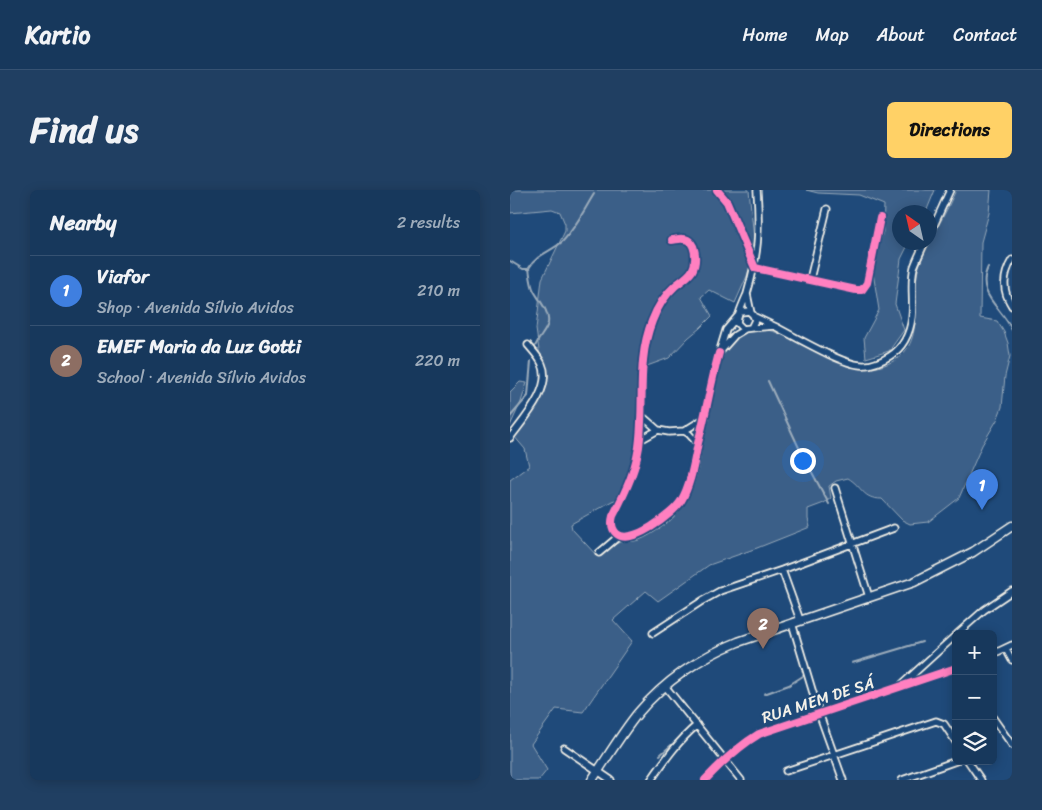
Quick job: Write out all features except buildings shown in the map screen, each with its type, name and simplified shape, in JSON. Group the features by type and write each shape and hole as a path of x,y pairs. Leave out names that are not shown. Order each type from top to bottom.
{"main road":[{"path":"592,780 634,718 647,703 665,686 698,662 717,651 796,621 914,582 973,552 1012,526"}],"street":[{"path":"717,190 727,202 755,268"},
{"path":"757,190 758,238 755,268 739,314 738,325 748,328 774,326"},
{"path":"937,219 950,190"},
{"path":"810,280 827,208"},
{"path":"755,268 856,290 864,289 867,283 880,218"},
{"path":"672,240 684,238 687,240 693,246 695,260 692,271 663,300 652,320 642,357 640,440 631,479 612,519 613,528 619,536 629,538 673,512 684,496 695,460 719,352 726,330 739,314 746,311 846,362 869,365 886,358 902,347 908,335 912,317 914,272 921,250"},
{"path":"1012,260 1007,268 1004,284 1007,297 1012,306"},
{"path":"719,352 731,338 754,323 746,294"},
{"path":"510,438 532,408 545,382 543,365 528,345"},
{"path":"641,415 658,430 684,432 689,434 698,444"},
{"path":"684,432 705,418"},
{"path":"640,440 658,430"},
{"path":"835,488 869,597"},
{"path":"653,633 710,596 894,528"},
{"path":"599,553 619,536"},
{"path":"782,570 819,713 843,780"},
{"name":"RUA MEM DE SÁ","path":"961,630 984,610 1012,591"},
{"name":"RUA MEM DE SÁ","path":"705,780 725,760 759,734 898,688 952,638"},
{"path":"997,652 1012,645"},
{"path":"1006,649 1012,660"},
{"path":"898,688 952,669"},
{"path":"665,686 741,780"},
{"path":"994,720 1012,745"},
{"path":"786,771 933,722 939,721 944,724 952,736"},
{"path":"651,780 681,740 697,725"},
{"path":"564,748 611,780"},
{"path":"902,780 952,762"},
{"path":"971,765 981,780"}],"shaded area":[{"path":"510,190 749,190 755,248 747,276 735,303 709,290 701,297 712,316 669,358 647,366 640,379 641,452 636,473 625,496 612,501 571,524 572,529 598,557 617,543 639,540 657,531 676,515 685,503 692,489 700,461 706,416 712,391 724,354 737,336 748,330 762,329 794,339 840,362 858,368 878,367 896,360 907,349 915,323 917,276 921,261 926,250 937,250 937,228 956,190 991,190 989,213 981,242 980,318 997,321 1004,332 1010,356 1005,376 1002,407 997,420 982,445 959,498 928,522 910,524 902,520 882,499 866,495 848,478 836,481 829,486 831,498 808,509 810,527 709,565 658,601 646,591 613,620 632,641 583,712 556,709 531,744 547,770 539,780 510,780 510,480 529,466 525,449 513,435 533,403 543,379 536,329 542,279 565,231 565,224 560,212 552,209 510,213"},
{"path":"806,190 935,190 929,205 892,205 892,250 906,250 901,259 895,304 904,330 889,351 866,358 864,338 879,310 872,266 883,232 884,205 859,195 818,193"},
{"path":"520,382 527,383 510,426 510,392"}],"waterway":[{"path":"535,347 547,326 548,319 546,310 533,289 529,268 536,259 568,236 594,194"},
{"path":"510,261 523,269 529,269"},
{"path":"988,267 985,277 987,293 1012,330"},
{"path":"510,417 528,396 531,361"},
{"path":"768,381 800,450 829,504"},
{"path":"852,663 922,642"},
{"path":"764,694 789,685 803,676"},
{"path":"660,755 685,733"}],"cycle path":[{"path":"717,190 727,202 755,268 856,290 862,290 867,283 880,218"},
{"path":"672,240 688,240 695,252 695,262 692,271 671,290 662,302 647,335 643,364 639,448 631,478 613,516 612,526 617,534 623,537 632,536 651,527 677,507 681,501 692,473 719,353"},
{"path":"705,780 730,755 759,734 952,669"}],"place":[{"name":"Viafor","path":"982,510"},
{"name":"EMEF Maria da Luz Gotti","path":"763,649"}]}
